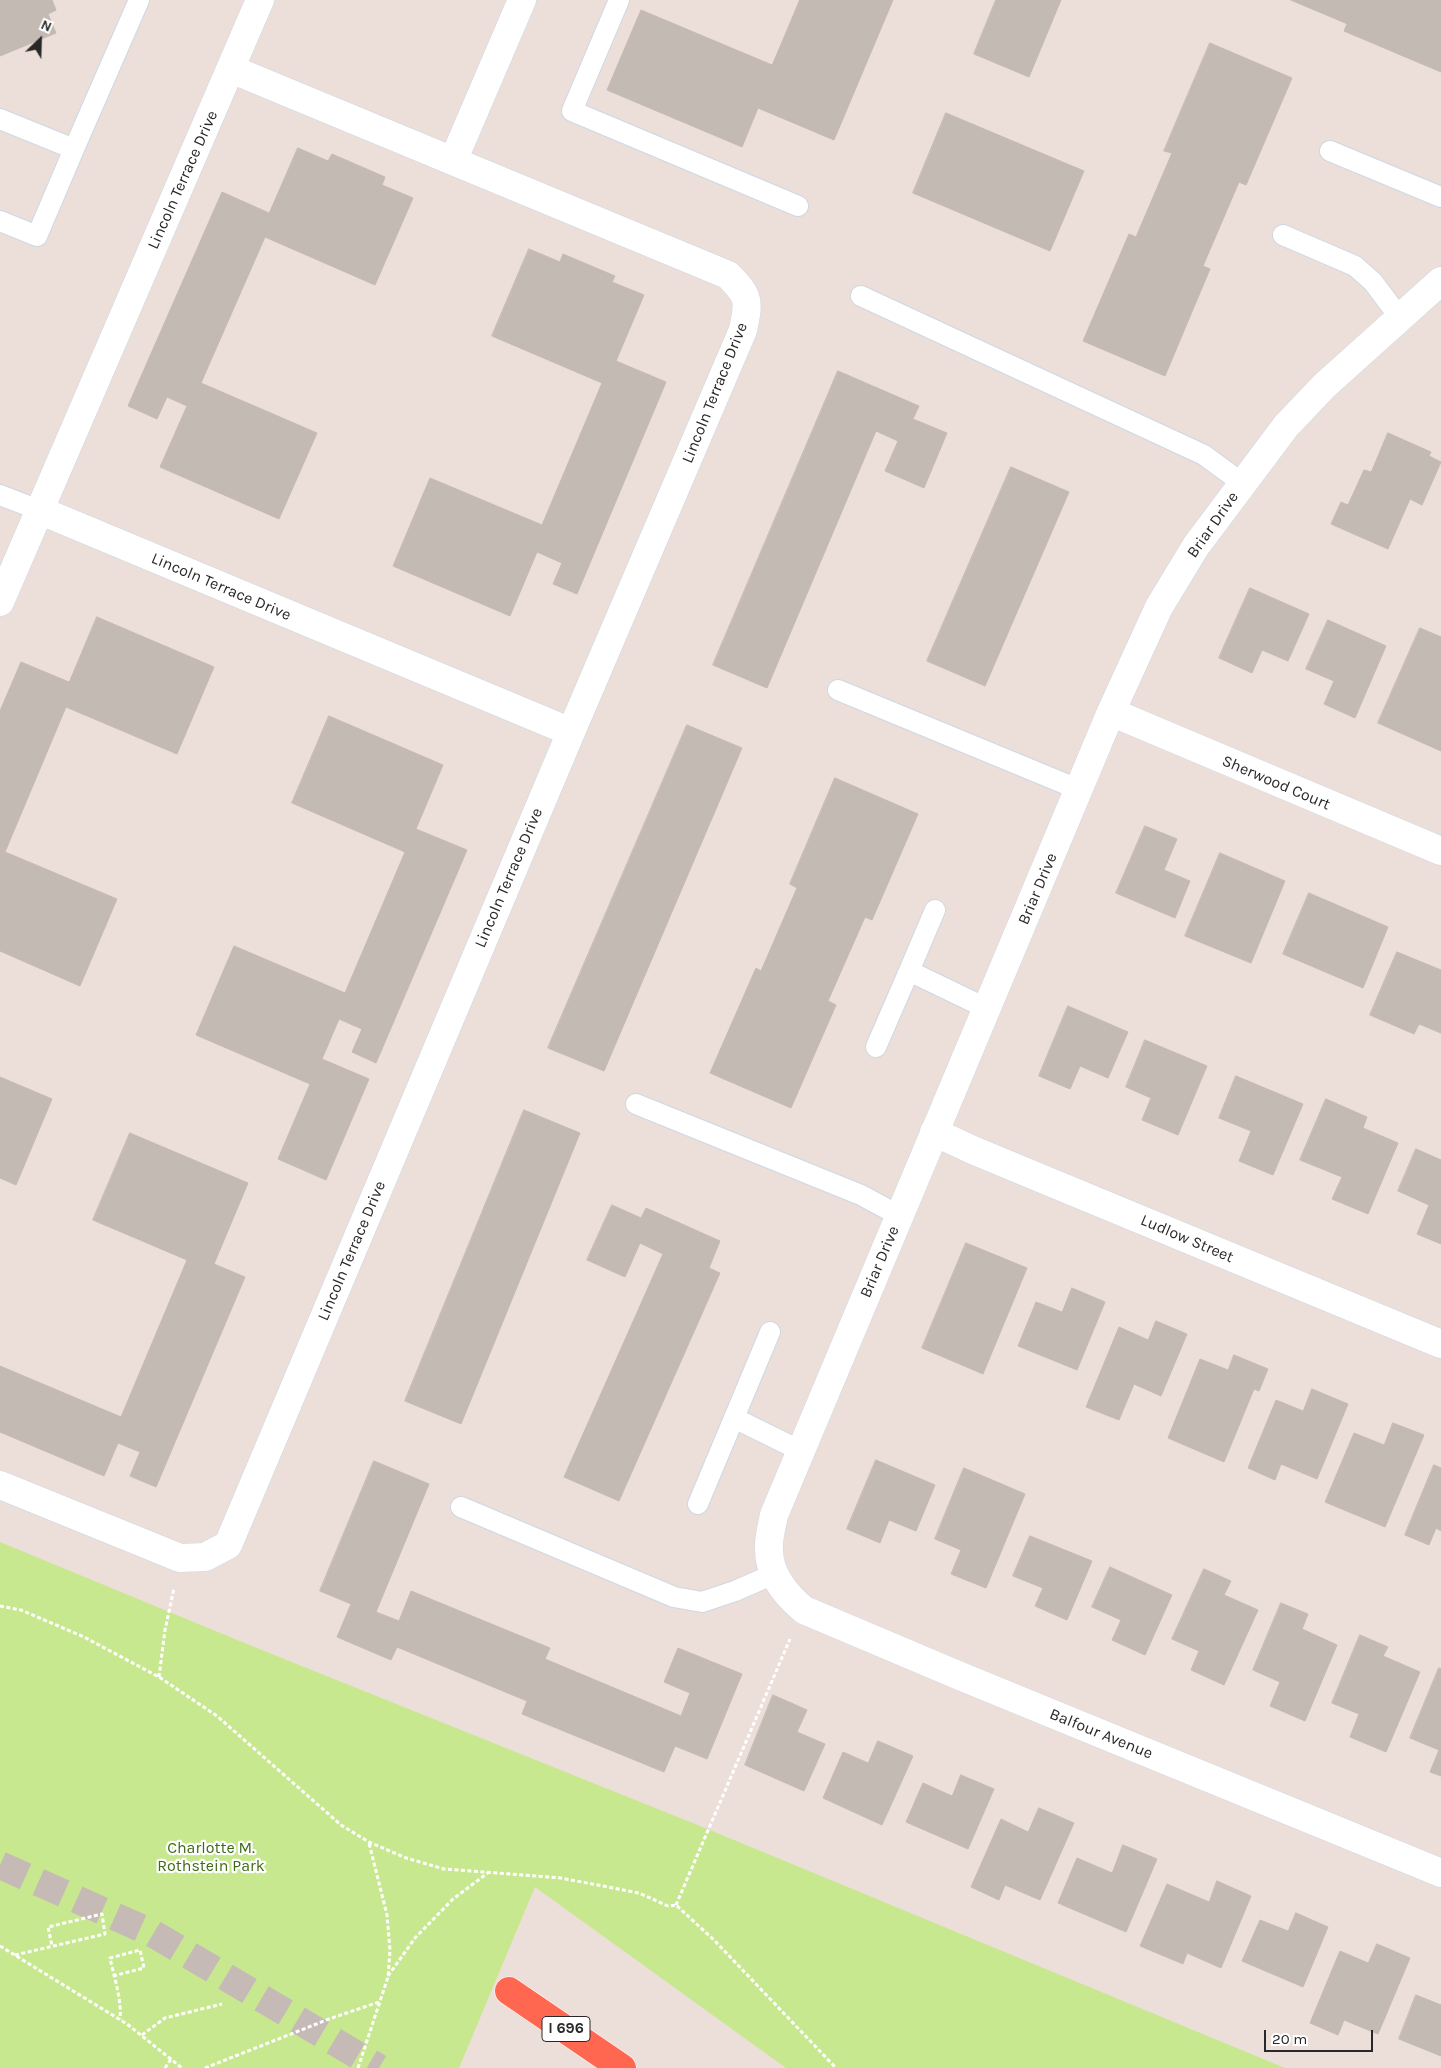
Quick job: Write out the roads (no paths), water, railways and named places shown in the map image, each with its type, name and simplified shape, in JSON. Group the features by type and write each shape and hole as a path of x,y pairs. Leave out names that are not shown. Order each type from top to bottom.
{"highway":[{"name":"I 696","path":"509,1991 622,2068"}],"street":[{"name":"Lincoln Terrace Drive","path":"0,602 38,510 260,0"},
{"path":"454,161 522,0"},
{"name":"Lincoln Terrace Drive","path":"0,1485 180,1558 205,1557 228,1545 743,330 747,308 744,291 728,275 231,69"},
{"name":"Briar Drive","path":"774,1574 768,1551 774,1515 934,1132 1080,790 1111,712 1159,607 1196,546 1286,426 1324,386 1441,281"},
{"name":"Lincoln Terrace Drive","path":"38,510 571,732"},
{"name":"Sherwood Court","path":"1111,712 1316,800 1441,851"},
{"name":"Ludlow Street","path":"934,1132 975,1151 1441,1344"},
{"name":"Balfour Avenue","path":"774,1574 791,1599 804,1610 1441,1873"}],"lane":[{"path":"0,221 37,236 139,0"},
{"path":"619,0 572,111 798,206"},
{"path":"0,119 74,149"},
{"path":"1330,151 1441,197"},
{"path":"1283,235 1355,266 1372,282 1400,318"},
{"path":"861,296 1204,455 1242,483"},
{"path":"0,495 38,510"},
{"path":"838,690 1080,790"},
{"path":"876,1047 934,910"},
{"path":"909,971 988,1009"},
{"path":"636,1104 861,1195 900,1216"},
{"path":"698,1504 770,1332"},
{"path":"734,1418 800,1451"},
{"path":"461,1507 674,1597 702,1602 735,1591 774,1574"}],"tunnel":[{"path":"0,1865 152,1933 379,2068"}],"park label":[{"name":"Charlotte M. Rothstein Park","path":"211,1857"}]}
